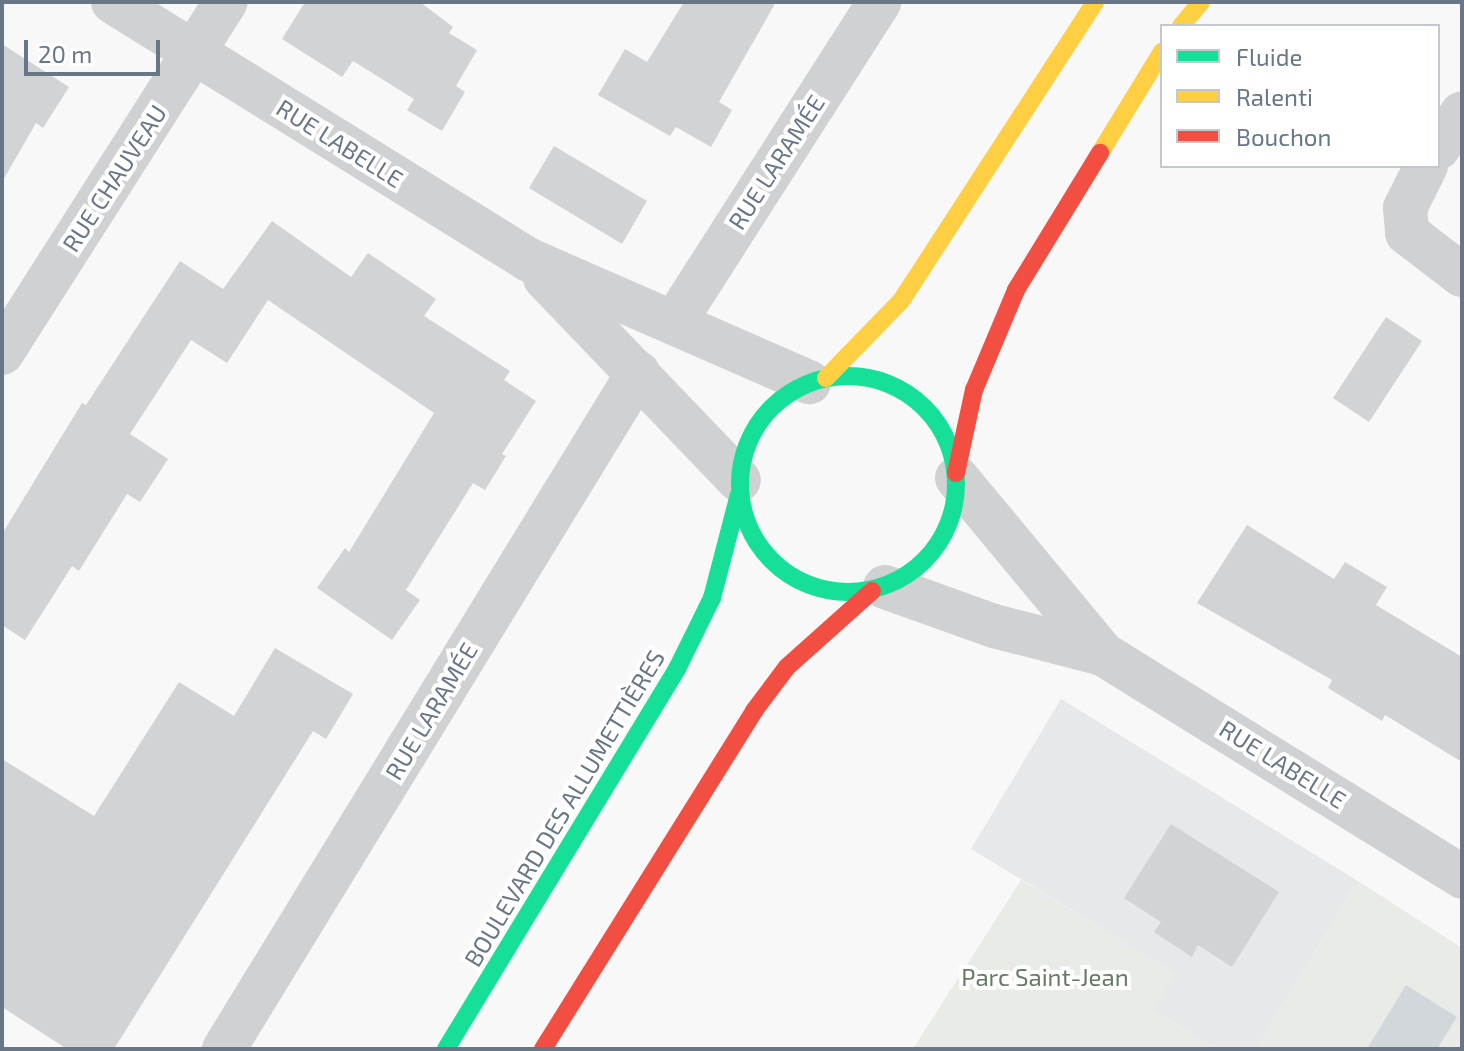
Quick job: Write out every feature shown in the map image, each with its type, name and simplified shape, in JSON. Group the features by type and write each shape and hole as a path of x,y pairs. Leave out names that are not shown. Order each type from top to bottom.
{"main road":[{"path":"818,380 901,301 1095,2"},
{"path":"1181,24 1194,2"},
{"path":"1182,24 1201,2"},
{"path":"987,170 1052,30"},
{"path":"543,1049 754,711 787,667 878,589 912,573 943,537 974,390 1016,290 1160,55"},
{"path":"878,589 835,593 799,582 769,561 749,530 739,487 743,455 760,421 787,394 818,380 856,375 886,382 912,396 934,417 949,444 957,475"},
{"name":"BOULEVARD DES ALLUMETTIÈRES","path":"446,1049 677,669 712,598 739,487"}],"street":[{"name":"RUE LABELLE","path":"113,2 195,50 527,259 674,323 818,380"},
{"name":"RUE CHAUVEAU","path":"2,353 226,2"},
{"name":"RUE LARAMÉE","path":"674,323 879,2"},
{"path":"1440,145 1462,113"},
{"path":"1425,168 1405,208 1407,233 1462,275"},
{"name":"RUE LABELLE","path":"527,259 638,373 739,487"},
{"name":"RUE LARAMÉE","path":"224,1049 638,373"},
{"name":"RUE LABELLE","path":"957,475 1103,654"},
{"name":"RUE LABELLE","path":"878,589 994,626 1103,654 1462,877"}],"shaded area":[{"path":"1061,699 1358,881 1256,1049 1218,1049 1153,1010 1175,973 971,849"},
{"path":"1406,985 1457,1017 1437,1049 1367,1049"}],"green space":[{"name":"Parc Saint-Jean","path":"1021,880 1176,973 1153,1010 1218,1049 913,1049"},
{"path":"1358,881 1462,948 1462,1049 1256,1049"}],"building":[{"path":"305,2 420,2 453,27 449,33 477,50 456,86 465,92 442,131 407,110 414,99 353,61 342,77 282,39"},
{"path":"684,2 776,2 719,102 732,110 711,147 676,127 670,136 598,95 625,49 647,62"},
{"path":"2,44 69,87 43,128 36,123 2,182"},
{"path":"554,146 647,201 622,244 529,188"},
{"path":"272,221 351,277 368,253 436,299 424,316 510,371 504,380 536,401 502,454 506,456 485,490 473,483 406,590 420,600 392,640 317,588 345,548 349,552 434,413 268,300 227,363 191,340 130,434 168,459 140,502 127,494 79,571 72,566 25,640 2,625 2,534 82,403 86,405 180,261 223,289"},
{"path":"1386,317 1422,341 1369,422 1333,398"},
{"path":"1247,525 1334,579 1345,562 1387,587 1376,605 1462,657 1462,762 1385,715 1382,721 1328,688 1332,680 1197,603"},
{"path":"275,648 353,694 326,739 313,731 114,1049 67,1049 2,1007 2,759 94,816 179,682 234,716"},
{"path":"1171,824 1279,892 1232,967 1198,945 1192,957 1154,932 1161,922 1124,898"}],"traffic: fast":[{"path":"848,376 890,384 925,407 948,442 956,484 948,526 925,561 890,584 848,592 806,584 771,561 748,526 740,484 748,442 771,407 806,384 848,376"},
{"path":"446,1049 677,669 712,598 739,494"}],"traffic: slow":[{"path":"826,378 901,301 1095,2"},
{"path":"1183,24 1201,2"},
{"path":"1100,153 1160,55"}],"traffic: jam":[{"path":"956,473 974,390 1016,290 1100,153"},
{"path":"543,1049 754,711 787,667 872,591"}]}
